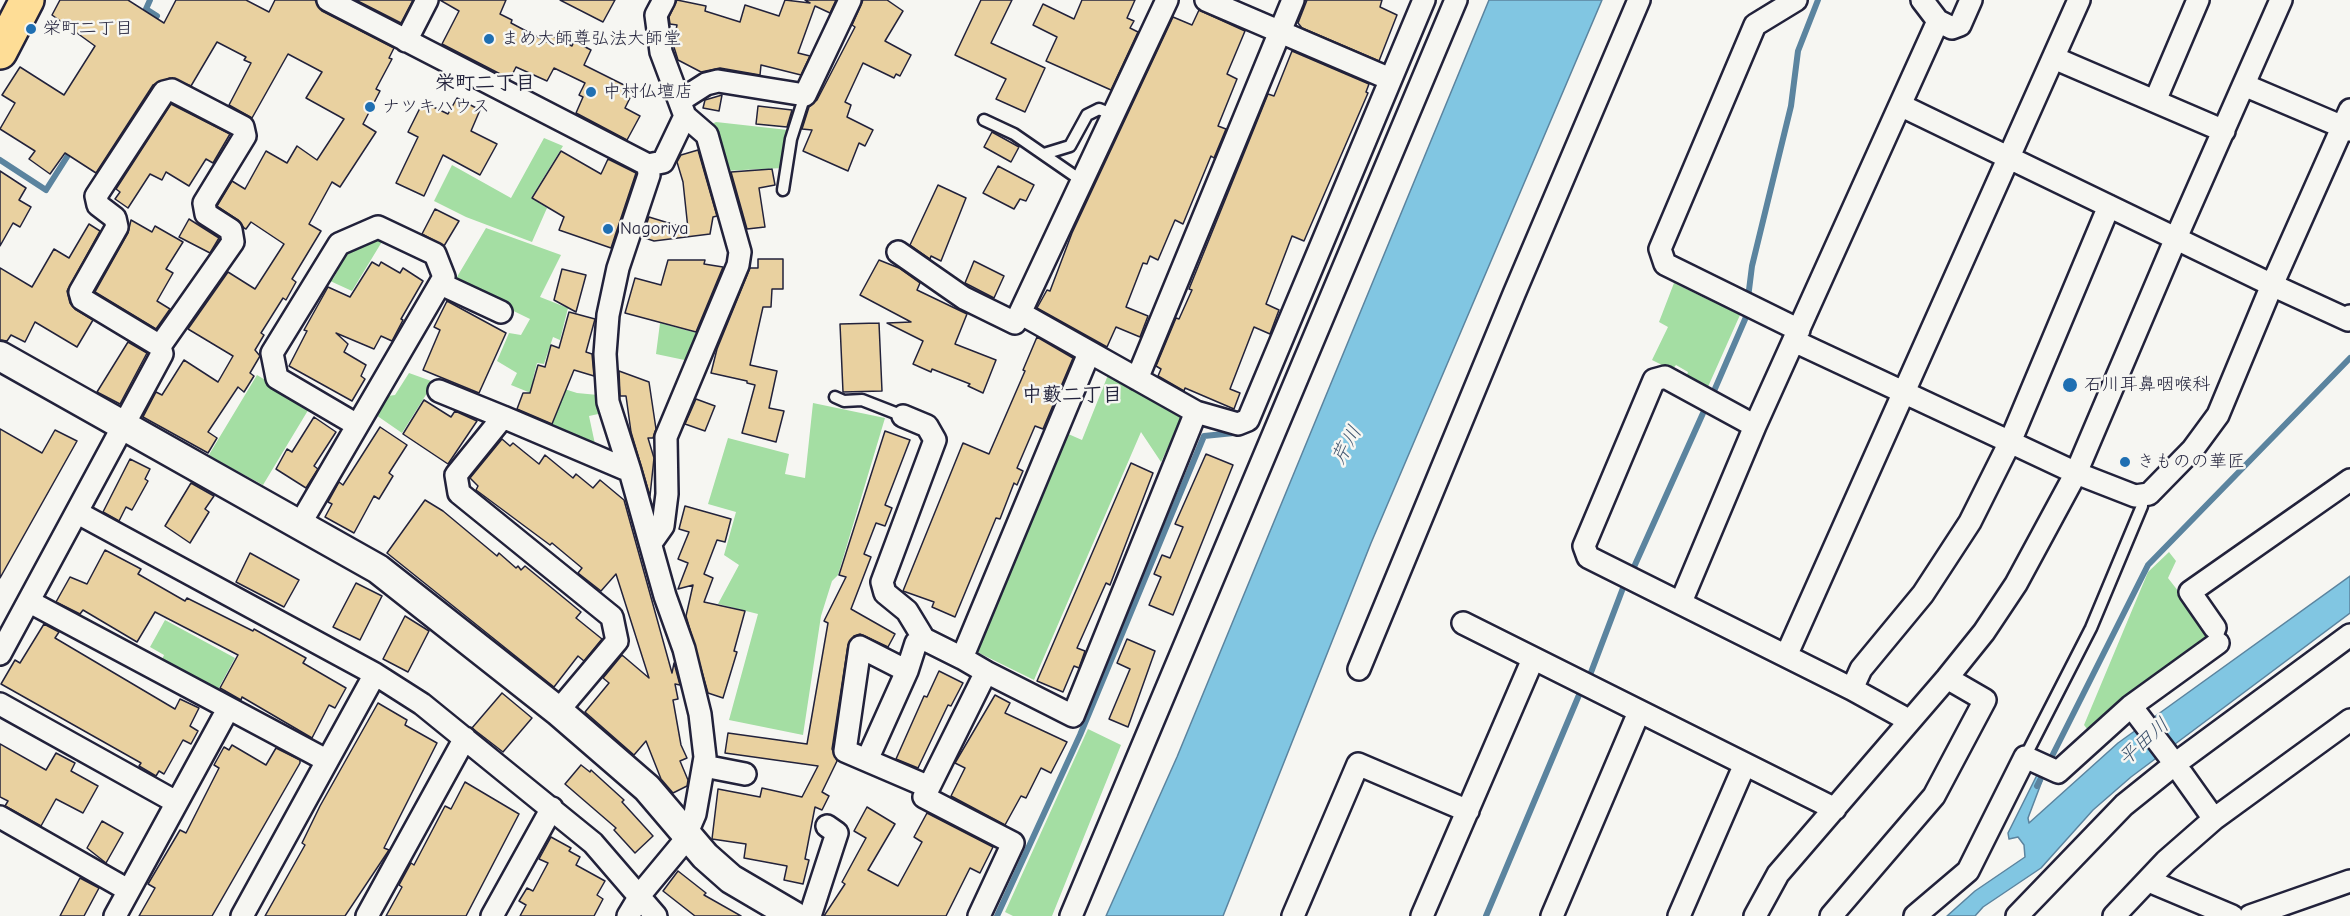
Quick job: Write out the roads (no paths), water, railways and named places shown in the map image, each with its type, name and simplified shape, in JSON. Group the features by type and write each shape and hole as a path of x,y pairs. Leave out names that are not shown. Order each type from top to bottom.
{"main road":[{"path":"10,43 27,0"}],"street":[{"path":"328,0 405,41 426,55 648,165 663,162 683,108 706,84 718,81 805,95 850,0"},
{"path":"405,41 427,0"},
{"path":"651,543 663,526 668,494 666,437 738,265 740,252 707,135 683,108 661,51 656,15 664,0"},
{"path":"898,252 964,298 1015,323 1167,0"},
{"path":"1206,0 1390,79"},
{"path":"1137,379 1293,0"},
{"path":"1020,313 1196,412 1238,424 1248,420 1424,0"},
{"path":"1071,916 1456,0"},
{"path":"1359,669 1639,0"},
{"path":"1796,0 1755,25 1660,249 1665,264 1905,393 2076,473 2135,496 2149,494 2193,449 2218,415 2272,285 2348,122 2244,85"},
{"path":"1922,0 1938,21 1952,28 1960,25 1971,0"},
{"path":"1786,656 2079,0"},
{"path":"2155,101 2198,0"},
{"path":"1755,916 1778,874 1947,678 1984,632 2016,584 2076,473 2281,0"},
{"path":"1681,602 1755,426 1938,21"},
{"path":"2054,58 2224,131"},
{"path":"0,654 78,513 168,340 233,242 231,230 206,213 201,202 245,135 243,127 172,90 165,92 96,196 94,206 115,218 117,226 80,292 82,299 168,340"},
{"path":"1899,105 2272,285 2349,319"},
{"path":"628,916 639,897 682,844 695,814 705,766 697,704 684,649 665,596 608,402 605,354 608,315 649,176 648,165"},
{"path":"1852,689 1862,669 1923,594 1970,522 2010,441 2109,206"},
{"path":"293,525 357,425 444,277 435,254 398,232 378,227 358,231 339,244 272,353 277,378 357,425"},
{"path":"441,284 501,312"},
{"path":"962,658 1089,353"},
{"path":"0,356 293,525 378,569 558,711 647,788 705,856 731,879 794,916"},
{"path":"1755,426 1665,377 1654,380 1584,546 1588,557 1852,689 1910,721"},
{"path":"440,391 630,471"},
{"path":"903,416 927,426 935,440 882,582 885,593 907,611 924,639 1073,716 1196,412"},
{"path":"503,417 456,475 459,493 612,617 617,641 558,711"},
{"path":"1915,916 1968,871 2030,759 2058,772 2134,710 2216,636 2190,592 2350,480"},
{"path":"78,513 375,674 460,730 593,843 657,916"},
{"path":"30,602 326,760"},
{"path":"1463,623 1835,809"},
{"path":"2017,916 2124,805 2350,635"},
{"path":"867,760 907,671 916,643 924,639"},
{"path":"907,671 860,647 845,751 929,787"},
{"path":"1422,916 1533,659"},
{"path":"979,916 1013,843 924,797 986,672"},
{"path":"242,916 375,674"},
{"path":"1831,916 1934,796 1985,700 1947,678"},
{"path":"0,704 176,802"},
{"path":"115,916 228,709"},
{"path":"2134,710 2214,819"},
{"path":"1552,916 1639,712"},
{"path":"2114,916 2166,861 2214,819 2348,727"},
{"path":"368,916 460,730"},
{"path":"1293,916 1358,764 1468,811"},
{"path":"1679,916 1745,764"},
{"path":"705,766 746,774"},
{"path":"492,916 552,808"},
{"path":"0,817 128,890"},
{"path":"810,916 837,833"},
{"path":"2149,881 2232,916"},
{"path":"2250,916 2350,881"}],"lane":[{"path":"783,190 805,95"},
{"path":"1044,154 1070,146 1087,115 1099,109 1114,115"},
{"path":"984,120 1014,134 1082,181"},
{"path":"835,397 844,401 862,400 903,416"},
{"path":"2030,759 2091,628 2142,506 2142,495"}],"water":[{"name":"芹川","path":"1489,0 1602,0 1371,543 1223,916 1106,916 1177,757"},
{"name":"平田川","path":"2350,576 2350,613 2131,777 2093,810 2041,868 1983,907 1975,916 1947,916 1975,891 2025,857 2024,845 2018,837 2009,839 2008,833 2038,773 2042,781 2028,818 2029,823 2118,743"}],"waterway":[{"path":"150,0 146,9 157,16 151,24"},
{"path":"1748,298 1752,266 1791,106 1798,51 1818,0"},
{"path":"0,160 46,190 72,149"},
{"path":"1714,391 1746,317"},
{"path":"2037,786 2148,565 2350,358"},
{"path":"1634,567 1704,411"},
{"path":"997,916 1080,735 1204,436 1234,433"},
{"path":"1590,675 1623,588"},
{"path":"1486,916 1579,695"}],"place":[{"name":"栄町二丁目","path":"31,29"},
{"name":"まめ大師尊弘法大師堂","path":"489,39"},
{"name":"中村仏壇店","path":"591,92"},
{"name":"ナツキハウス","path":"370,107"},
{"name":"Nagoriya","path":"608,229"},
{"name":"石川耳鼻咽喉科","path":"2070,385"},
{"name":"きものの華匠","path":"2125,462"}],"district":[{"name":"栄町二丁目","path":"485,83"},
{"name":"中藪二丁目","path":"1072,395"}]}
